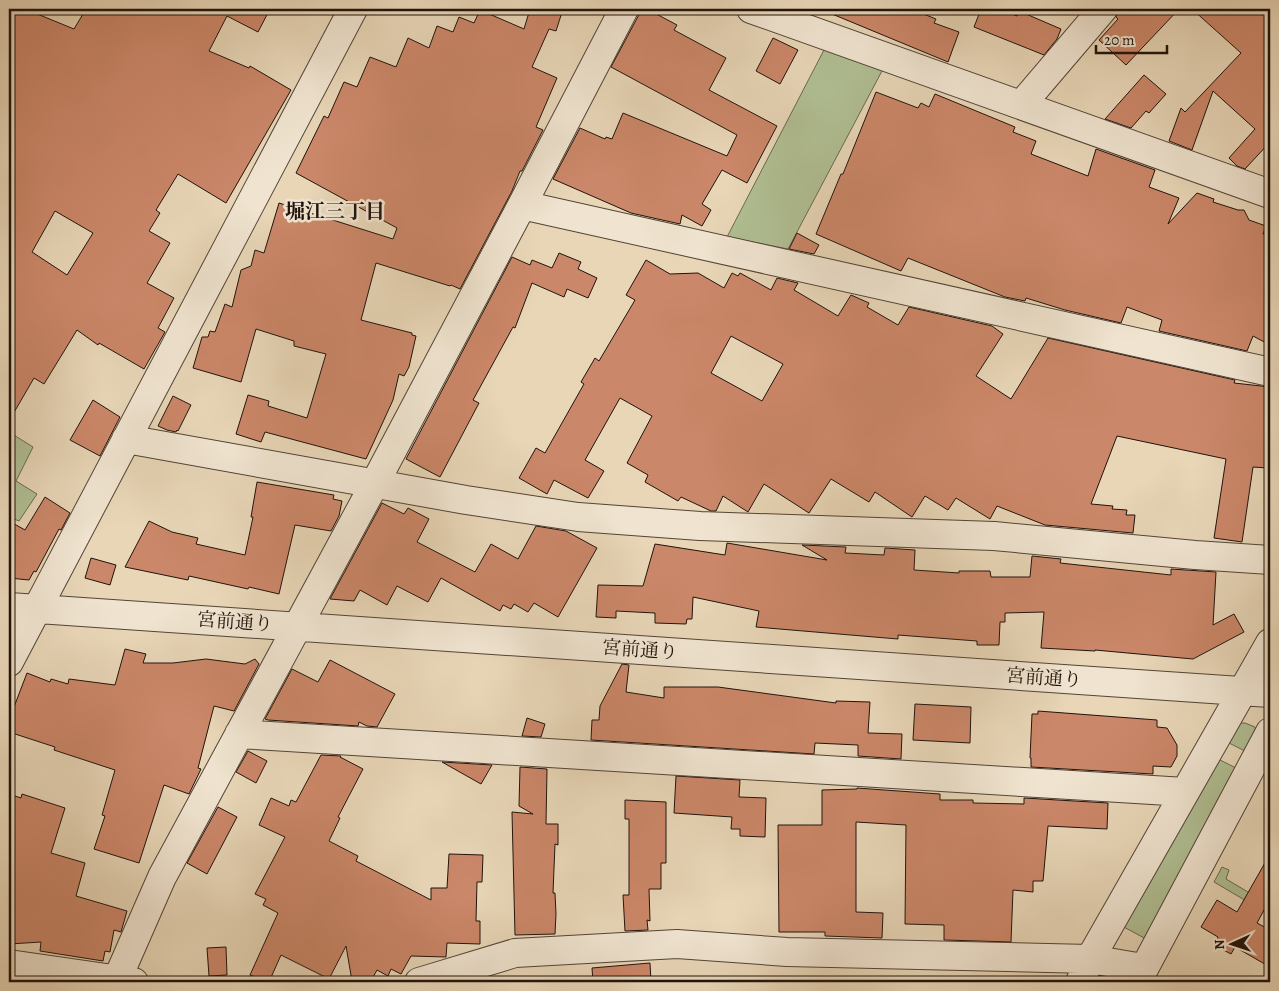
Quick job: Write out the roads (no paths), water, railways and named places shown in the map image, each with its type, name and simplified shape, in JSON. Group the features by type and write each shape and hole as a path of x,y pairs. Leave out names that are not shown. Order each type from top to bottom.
{"street":[{"path":"9,662 353,9"},
{"path":"9,964 122,981 162,877 375,483 624,9"},
{"path":"1022,104 1102,9"},
{"path":"770,12 1270,194"},
{"path":"522,206 1270,372"},
{"path":"126,439 466,500 578,517 700,526 994,536 1195,555 1270,560"},
{"name":"宮前通り","path":"9,607 1270,694"},
{"path":"1085,971 1270,643"},
{"path":"419,982 515,953 677,944 1140,975 1270,732"},
{"path":"240,734 1185,792"}],"district":[{"name":"堀江三丁目","path":"335,211"}]}
